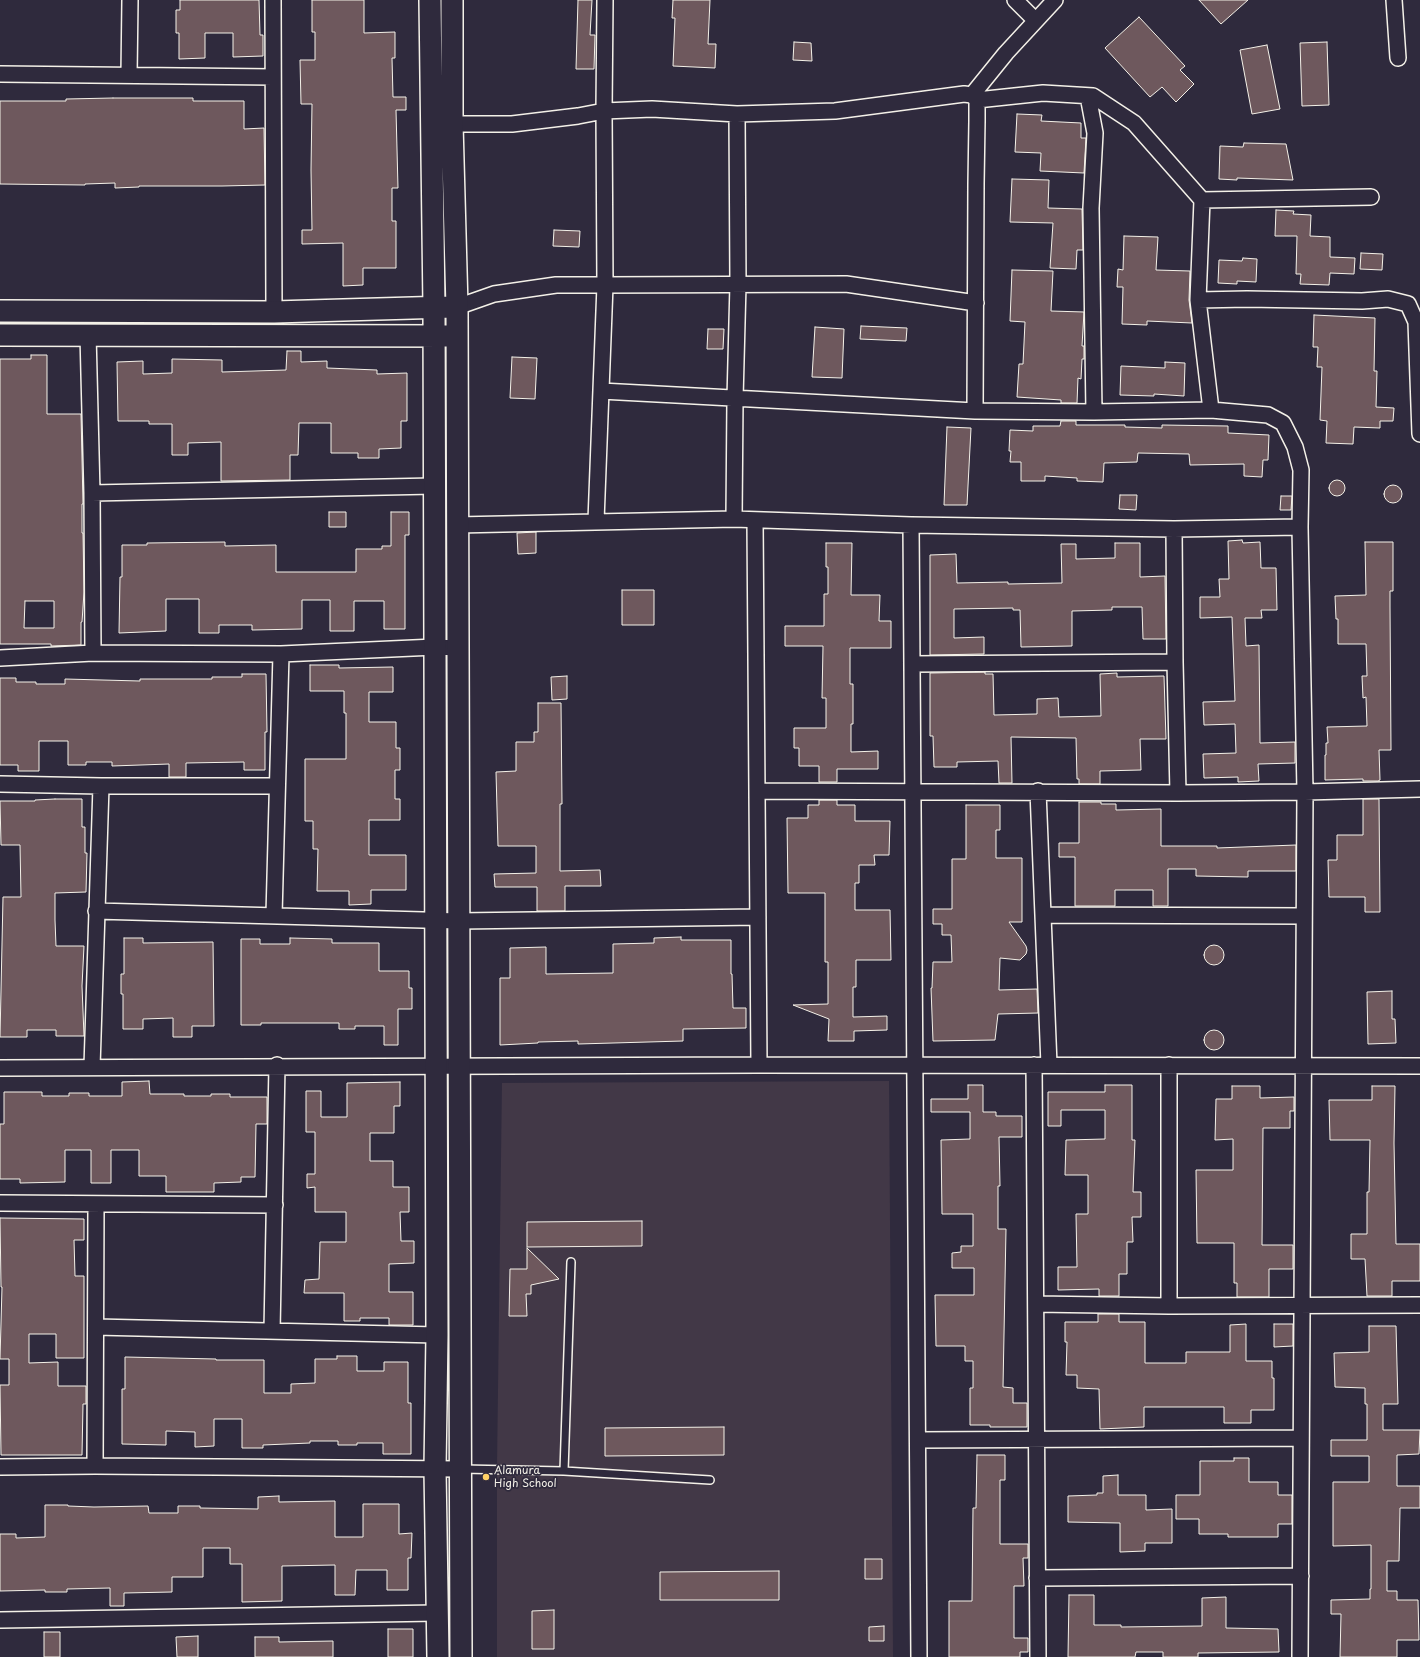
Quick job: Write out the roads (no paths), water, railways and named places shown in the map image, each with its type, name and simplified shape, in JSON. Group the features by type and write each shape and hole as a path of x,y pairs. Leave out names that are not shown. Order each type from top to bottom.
{"street":[{"path":"129,75 130,0"},
{"path":"272,0 274,312"},
{"path":"430,0 434,308 436,921 435,1469 438,1657"},
{"path":"452,0 452,124 457,307 461,1657"},
{"path":"596,521 605,284 605,0"},
{"path":"1015,0 1035,20"},
{"path":"975,411 976,303 974,98 1035,20 1054,0"},
{"path":"1394,0 1398,58"},
{"path":"0,74 273,76"},
{"path":"452,124 512,124 604,112 652,109 737,114 836,111 964,94 974,98 1043,93 1093,96 1134,123 1202,200 1198,300 1211,410"},
{"path":"1088,96 1095,133 1091,208 1094,412"},
{"path":"734,519 734,399 738,284 737,114"},
{"path":"1202,200 1372,197"},
{"path":"0,311 274,312 457,307 494,294 556,285 605,284 846,284 976,303"},
{"path":"1198,300 1388,299 1408,304 1416,322 1420,434"},
{"path":"88,334 92,494 93,653"},
{"path":"0,335 457,335"},
{"path":"601,390 734,399 975,411 1094,412 1211,410 1268,415 1283,424 1295,447 1301,470 1300,527 1305,792 1300,1657"},
{"path":"92,494 434,486"},
{"path":"457,525 734,519 755,521 911,525 1174,529 1300,527"},
{"path":"755,521 759,1065"},
{"path":"911,525 919,1657"},
{"path":"1174,529 1178,793"},
{"path":"0,658 93,653 281,654 435,647 458,648"},
{"path":"274,915 281,654"},
{"path":"913,664 1175,662"},
{"path":"0,784 101,786 278,786"},
{"path":"92,1067 101,786"},
{"path":"758,790 1178,793 1420,789"},
{"path":"1038,791 1043,915 1036,1304 1038,1657"},
{"path":"96,911 274,915 436,921 758,917"},
{"path":"1043,915 1304,916"},
{"path":"272,1331 277,1065"},
{"path":"0,1068 277,1065 1420,1066"},
{"path":"1169,1065 1169,1306"},
{"path":"0,1203 275,1205"},
{"path":"95,1466 96,1204"},
{"path":"1036,1304 1169,1306 1420,1305"},
{"path":"96,1327 436,1335"},
{"path":"918,1440 1037,1438 1301,1438"},
{"path":"0,1467 95,1466 460,1469"},
{"path":"1038,1578 1301,1576"},
{"path":"0,1620 437,1613"}],"lane":[{"path":"564,1471 571,1262"},
{"path":"460,1469 564,1471 710,1480"}],"place":[{"name":"Alamura High School","path":"486,1477"}]}
